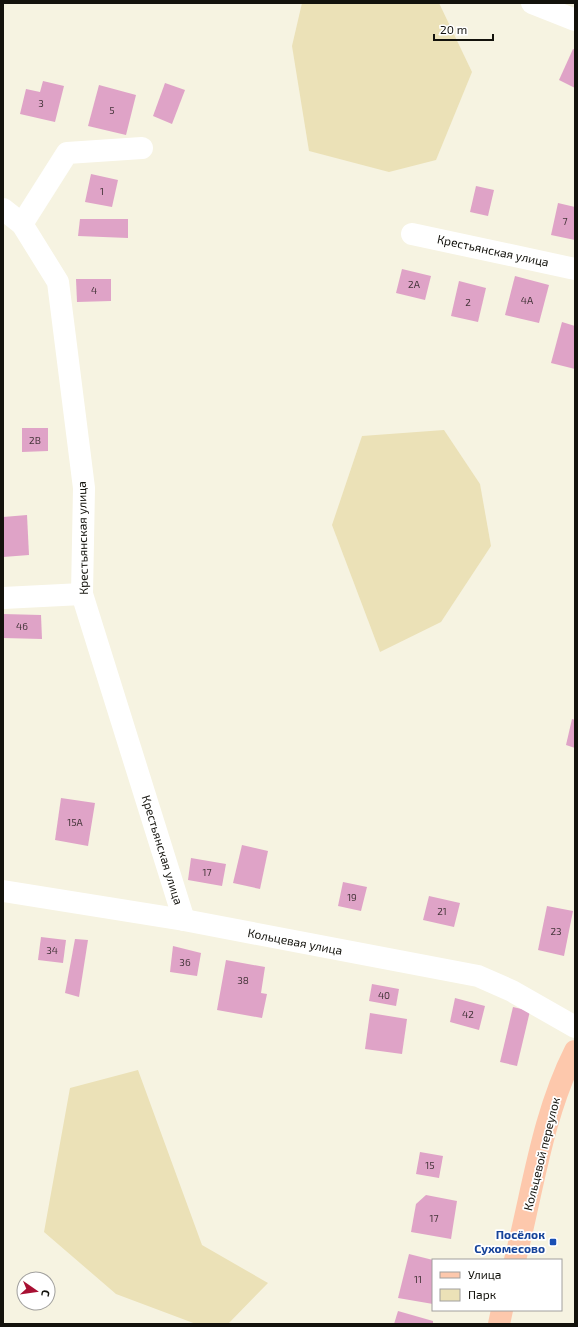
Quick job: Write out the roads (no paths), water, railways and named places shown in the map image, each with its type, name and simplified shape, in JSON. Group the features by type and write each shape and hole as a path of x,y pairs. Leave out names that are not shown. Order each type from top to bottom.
{"main road":[{"name":"Кольцевой переулок","path":"515,1259 548,1122 560,1084 575,1051"},
{"path":"499,1324 502,1311"}],"street":[{"path":"532,3 575,20"},
{"path":"22,224 68,153 142,148"},
{"name":"Крестьянская улица","path":"3,209 22,224 58,282 84,488 82,594 184,920"},
{"name":"Крестьянская улица","path":"412,234 575,269"},
{"path":"3,598 82,594"},
{"name":"Кольцевая улица","path":"3,891 184,920 478,976 512,991 574,1013"}],"place":[{"name":"Посёлок Сухомесово","path":"553,1242"}]}
